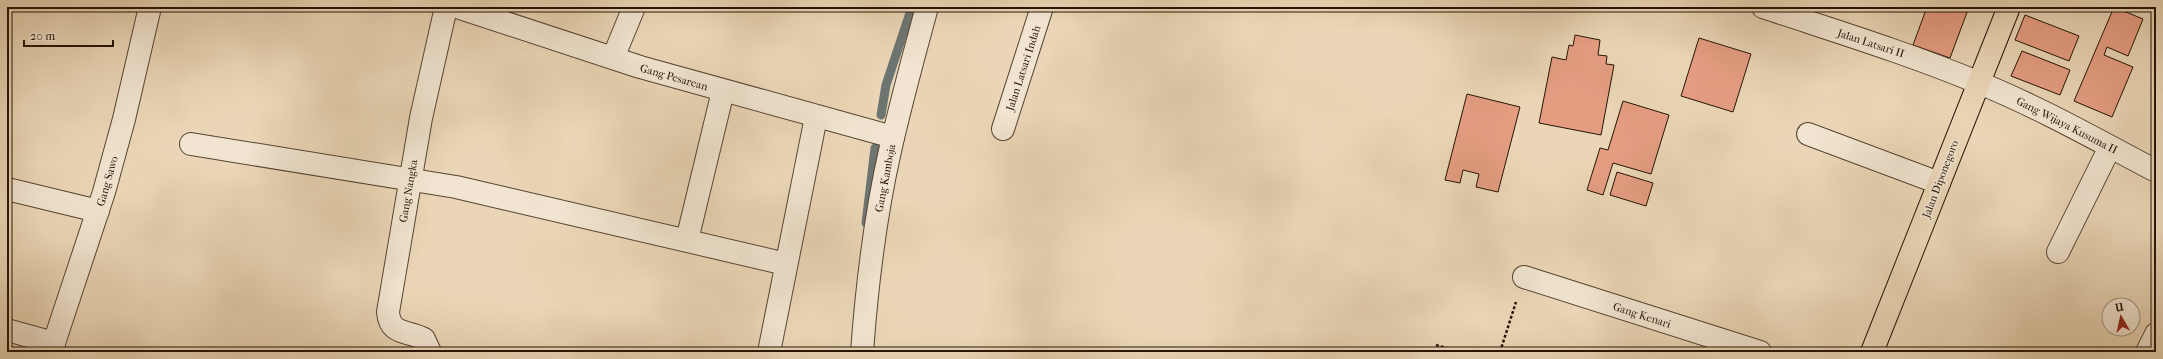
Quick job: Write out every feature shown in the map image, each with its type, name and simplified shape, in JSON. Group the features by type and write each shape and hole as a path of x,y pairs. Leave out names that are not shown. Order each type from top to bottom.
{"main road":[{"name":"Jalan Diponegoro","path":"1872,352 2009,7"}],"street":[{"name":"Gang Sawo","path":"53,347 98,211 124,119 150,7"},
{"name":"Gang Nangka","path":"430,352 424,339 397,330 390,324 388,319 392,283 409,178 446,7"},
{"name":"Gang Pesarean","path":"457,7 613,58 723,91 893,137"},
{"path":"613,58 634,7"},
{"name":"Gang Kamboja","path":"862,352 873,244 893,137 927,7"},
{"name":"Jalan Latsari Indah","path":"1003,128 1042,7"},
{"name":"Jalan Latsari II","path":"1763,7 1920,59 1978,82"},
{"name":"Gang Wijaya Kusuma II","path":"1978,82 2060,120 2156,171"},
{"path":"686,240 723,91"},
{"path":"769,352 816,117"},
{"path":"1808,134 1939,183"},
{"path":"191,144 409,178 518,200 786,264"},
{"path":"2058,252 2110,147"},
{"path":"7,189 98,211"},
{"name":"Gang Kenari","path":"1524,277 1760,352"},
{"path":"7,330 53,347"},
{"path":"2147,352 2156,334"}],"path":[{"path":"1500,352 1524,277"},
{"path":"1436,344 1460,352"}],"building":[{"path":"1927,7 1969,7 1950,58 1913,45"},
{"path":"2114,7 2143,19 2128,56 2107,47 2104,55 2133,67 2112,117 2074,101"},
{"path":"2025,15 2079,36 2069,61 2015,40"},
{"path":"1575,35 1600,40 1598,55 1607,56 1606,64 1614,65 1601,135 1539,123 1552,57 1566,60 1569,45 1573,46"},
{"path":"1699,38 1751,54 1733,112 1681,96"},
{"path":"2022,51 2070,70 2060,95 2011,76"},
{"path":"1467,94 1520,107 1498,192 1476,187 1479,174 1463,170 1460,183 1445,180"},
{"path":"1623,101 1669,115 1651,174 1613,163 1603,195 1587,190 1600,148 1608,150"},
{"path":"1617,172 1653,183 1646,206 1610,195"}],"waterway":[{"path":"881,115 886,85 912,7"},
{"path":"866,223 875,148"}]}
